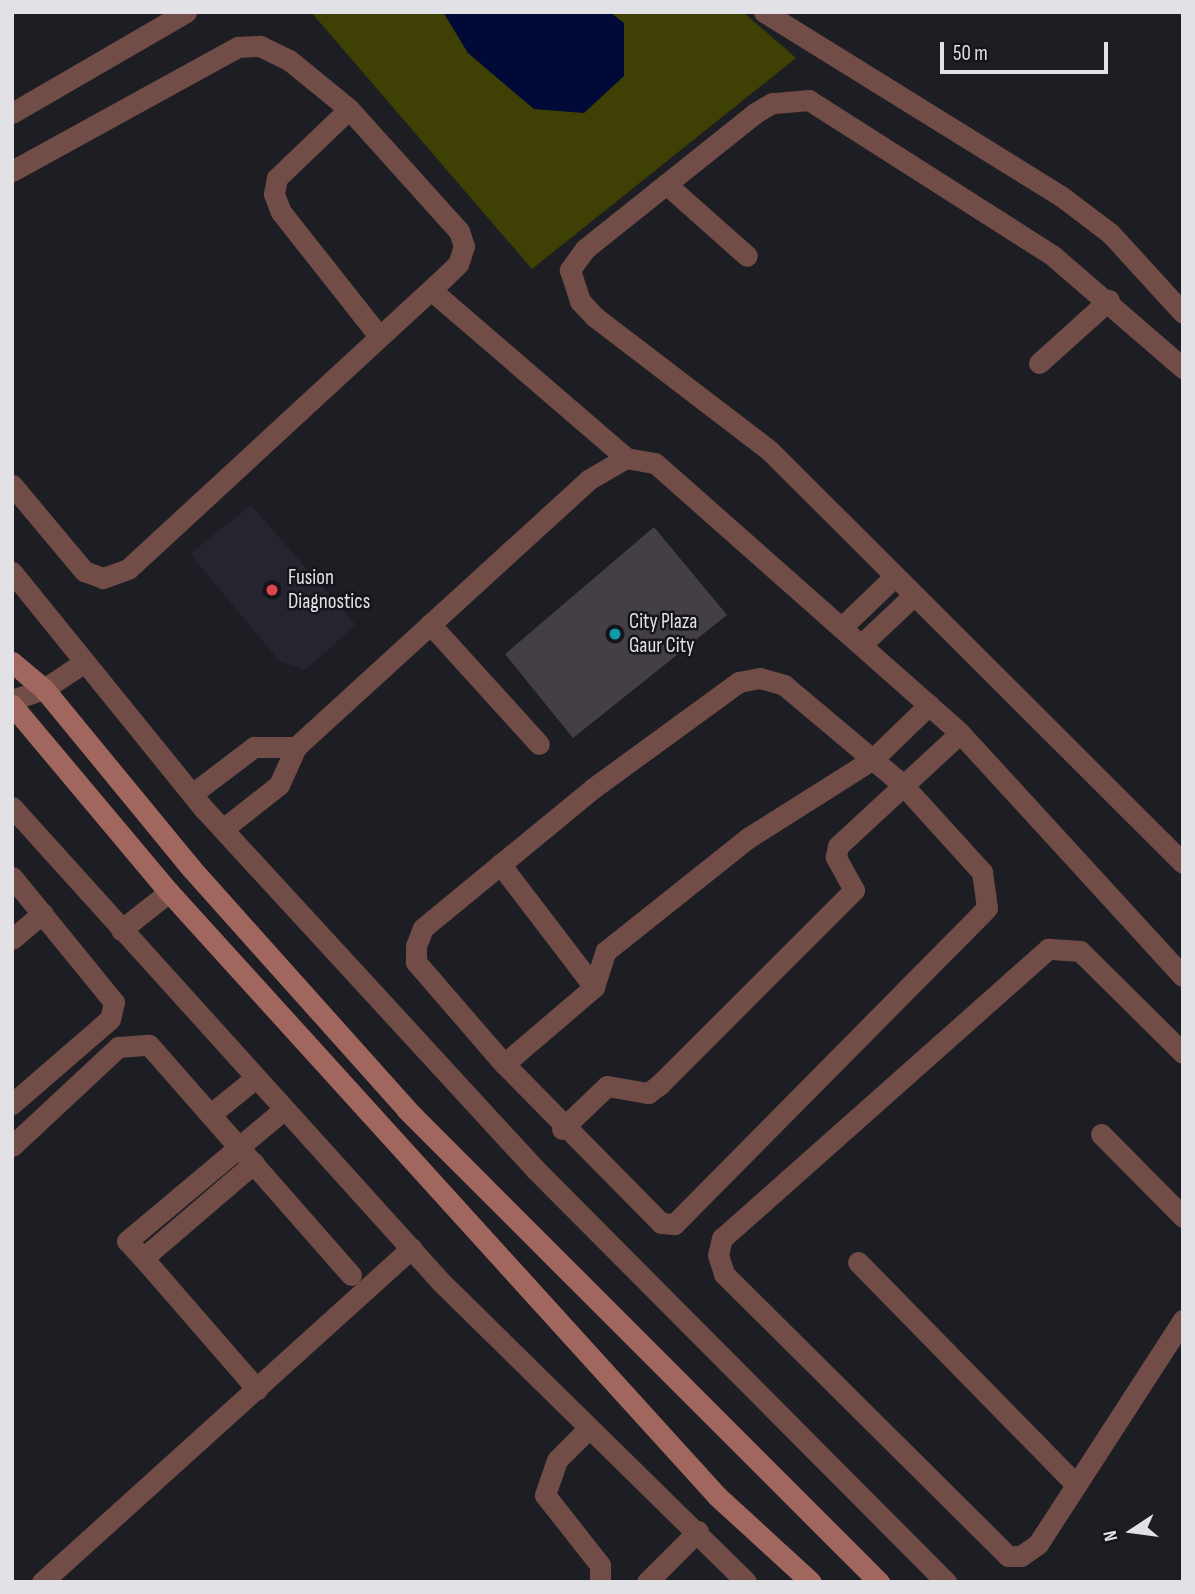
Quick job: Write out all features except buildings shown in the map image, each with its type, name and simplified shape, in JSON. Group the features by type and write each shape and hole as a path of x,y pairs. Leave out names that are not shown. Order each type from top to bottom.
{"street":[{"path":"12,113 186,12"},
{"path":"764,12 1062,196 1110,233 1183,313"},
{"path":"12,171 238,47 260,46 289,60 349,109 460,231 464,246 458,264 431,290 378,335 128,569 103,578 84,570 12,485"},
{"path":"1183,368 1109,300 1052,255 809,100 772,103 666,184 575,261 570,282 580,302 770,451 1183,863"},
{"path":"349,109 277,178 274,194 281,212 378,335"},
{"path":"666,184 747,256"},
{"path":"431,290 626,458 655,463 672,474 960,733 1183,976"},
{"path":"1039,363 1109,300"},
{"path":"223,829 279,785 296,747 588,480 626,458"},
{"path":"12,572 83,663 192,794 535,1168 946,1582"},
{"path":"842,627 894,577"},
{"path":"862,645 913,596"},
{"path":"430,624 539,744"},
{"path":"12,662 44,689 191,868 407,1110 878,1582"},
{"path":"83,663 44,689 12,703 169,892 717,1496 811,1582"},
{"path":"760,678 784,685 873,760 904,785 982,872 987,908 978,922 674,1224 649,1215 562,1129 416,962 423,928 500,864 740,682 760,678"},
{"path":"504,1064 594,987 606,951 748,838 873,760 929,705"},
{"path":"562,1129 607,1086 648,1093 659,1085 834,910 854,882 836,857 838,846 960,733"},
{"path":"192,794 254,747 296,747"},
{"path":"12,807 282,1111 589,1428 698,1531 746,1582"},
{"path":"500,864 594,987"},
{"path":"12,877 114,1002 110,1019 12,1104"},
{"path":"121,930 169,892"},
{"path":"12,939 43,913"},
{"path":"1182,1051 1080,951 1048,949 722,1238 718,1255 724,1274 994,1549 1021,1556 1038,1544 1183,1320"},
{"path":"12,1146 118,1046 133,1042 149,1045 351,1275"},
{"path":"211,1114 253,1080"},
{"path":"257,1389 127,1241 282,1111"},
{"path":"1101,1134 1183,1217"},
{"path":"143,1258 254,1163"},
{"path":"43,1582 412,1248"},
{"path":"858,1262 1076,1486"},
{"path":"589,1428 557,1460 545,1495 600,1565 600,1582"},
{"path":"651,1581 698,1531"}],"shaded area":[{"path":"311,12 743,12 796,58 532,269"},
{"path":"443,12 610,12 624,23 624,76 584,113 534,109 468,53"},
{"name":"Fusion Diagnostics","path":"251,505 356,625 305,670 280,662 190,554"}],"place":[{"name":"Fusion Diagnostics","path":"272,590"},
{"name":"City Plaza Gaur City","path":"615,634"}]}
